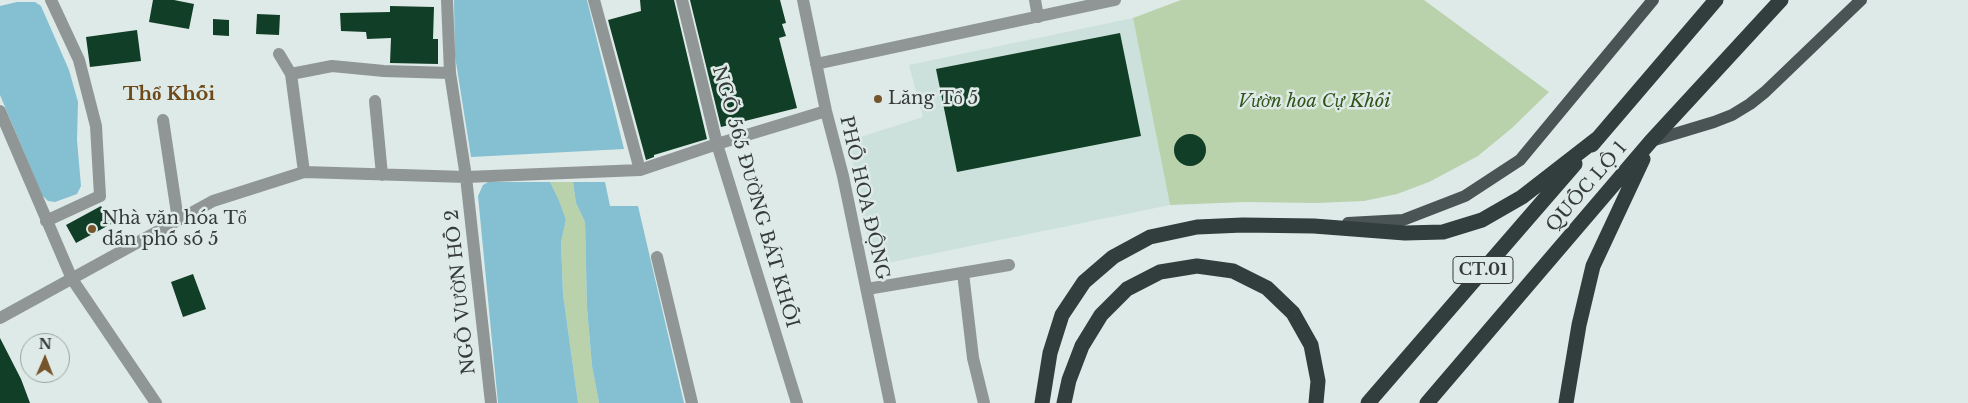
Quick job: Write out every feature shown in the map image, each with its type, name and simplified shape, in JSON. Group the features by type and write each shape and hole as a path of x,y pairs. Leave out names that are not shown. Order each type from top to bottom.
{"highway":[{"name":"QUỐC LỘ 1","path":"1368,403 1716,0"},
{"name":"QUỐC LỘ 1","path":"1427,403 1651,141 1781,0"},
{"path":"1765,18 1786,0"},
{"path":"1042,403 1050,353 1062,315 1084,282 1112,257 1150,237 1197,227 1243,225 1314,226 1406,233 1443,232 1482,220 1522,196 1598,138"},
{"path":"1566,403 1579,325 1593,266 1651,141"},
{"path":"1064,403 1069,380 1082,346 1101,315 1128,289 1136,284 1160,272 1197,266 1233,271 1242,275 1267,288 1293,313 1311,345 1318,381 1316,403"}],"main road":[{"path":"1314,226 1403,220 1465,196 1520,160 1653,0"},
{"path":"1651,141 1714,122 1732,115 1750,104 1861,0"}],"street":[{"path":"46,221 100,196 96,126 79,60 51,0"},
{"name":"NGÕ VƯỜN HỒ 2","path":"446,0 450,73 466,177 491,403"},
{"path":"594,0 640,170"},
{"name":"NGÕ 565 ĐƯỜNG BÁT KHỐI","path":"682,0 717,144 797,403"},
{"name":"PHỐ HOA ĐỘNG","path":"803,0 826,111 843,176 890,403"},
{"path":"1035,0 1038,16"},
{"path":"816,64 1114,0"},
{"path":"279,54 291,74 304,172"},
{"path":"291,74 332,66 384,71 450,73"},
{"path":"375,101 382,175"},
{"path":"0,111 72,279 156,403"},
{"path":"0,318 212,201 304,172 466,177 640,170 717,144 826,111"},
{"path":"164,120 178,220"},
{"path":"657,257 692,403"},
{"path":"867,289 1009,265"},
{"path":"962,273 973,358 984,403"}],"shaded area":[{"path":"1133,18 1170,205 873,266 848,141 923,117 909,65"}],"green space":[{"name":"Vườn hoa Cự Khối","path":"1181,0 1424,0 1549,92 1512,128 1478,156 1429,182 1397,194 1364,201 1170,205 1133,18"},
{"path":"550,182 573,182 576,203 585,222 587,308 592,366 599,403 578,403 563,294 561,242 566,220"}],"water":[{"path":"454,0 587,0 624,149 471,157 455,56"},
{"path":"17,2 35,2 41,6 69,70 78,102 77,140 81,186 77,194 55,202 48,201 42,195 0,95 0,6"},
{"path":"488,182 550,182 559,201 566,220 561,242 563,294 578,403 498,403 478,196 483,185"},
{"path":"573,182 605,182 610,206 638,206 684,403 599,403 592,366 587,308 585,222 576,203"}],"building":[{"path":"153,0 174,0 194,4 189,29 149,22"},
{"path":"640,0 674,0 707,139 654,155 654,157 646,160 608,20 641,11"},
{"path":"690,0 780,0 786,23 782,24 786,36 779,38 797,108 721,127"},
{"path":"390,6 434,7 433,39 438,39 438,64 390,63 391,38 367,39 366,32 341,31 340,13 390,12"},
{"path":"257,14 280,15 279,35 256,34"},
{"path":"213,19 229,20 229,36 213,35"},
{"path":"137,30 141,61 90,67 86,37"},
{"path":"1120,33 1141,136 957,172 936,69"},
{"path":"1190,134 1201,139 1206,150 1201,161 1190,166 1179,161 1174,150 1179,139"},
{"path":"101,206 111,224 76,243 66,225"},
{"path":"193,274 206,309 183,317 171,282"},
{"path":"0,338 20,377 20,383 22,383 30,403 0,403"}],"place":[{"name":"Lăng Tổ 5","path":"878,99"},
{"name":"Nhà văn hóa Tổ dấn phố số 5","path":"92,229"}],"district":[{"name":"Thổ Khối","path":"169,95"}]}
